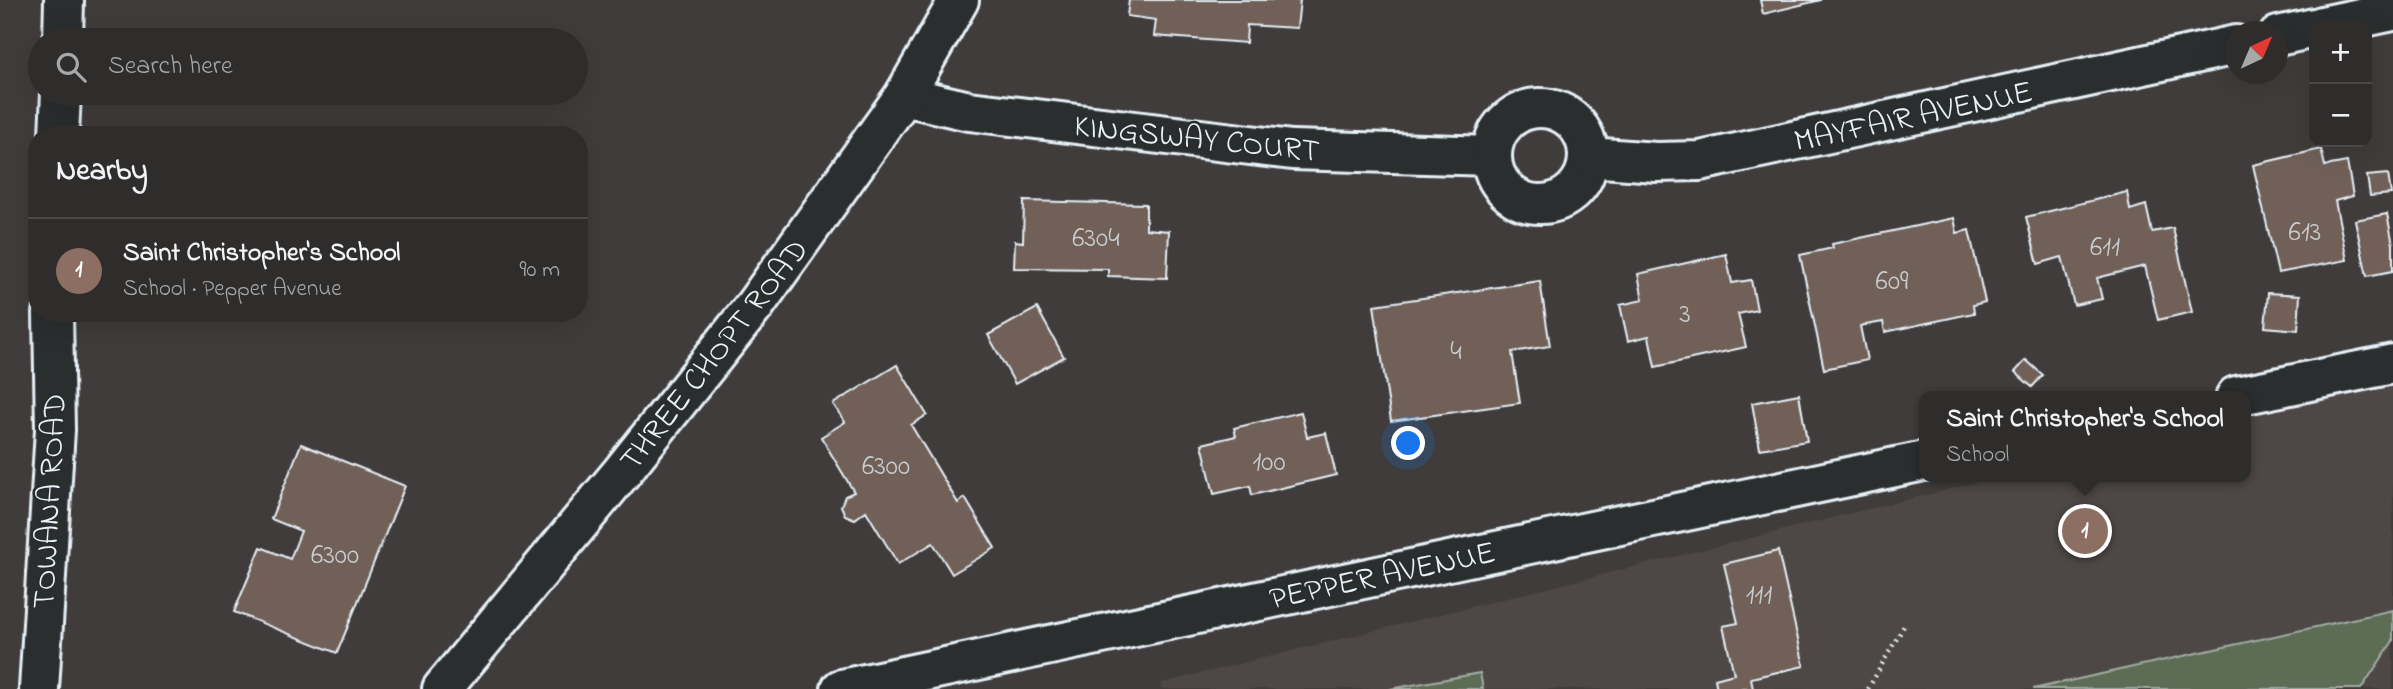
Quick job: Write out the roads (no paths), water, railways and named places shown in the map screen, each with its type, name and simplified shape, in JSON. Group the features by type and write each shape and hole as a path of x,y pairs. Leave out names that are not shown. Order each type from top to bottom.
{"street":[{"path":"63,28 64,0"},
{"name":"THREE CHOPT ROAD","path":"442,689 621,473 755,305 904,96 959,0"},
{"path":"2346,21 2393,11"},
{"path":"2288,34 2309,29"},
{"name":"MAYFAIR AVENUE","path":"1589,157 1656,162 1700,161 2225,47"},
{"name":"KINGSWAY COURT","path":"904,96 969,111 1292,150 1492,156"},
{"path":"59,126 60,105"},
{"path":"1541,107 1556,110 1569,117 1580,129 1589,157 1586,173 1577,188 1564,198 1548,203 1532,203 1516,198 1504,187 1494,172 1492,156 1494,141 1501,127 1512,116 1541,107"},
{"name":"TOWANA ROAD","path":"39,689 55,430 53,322"},
{"path":"2251,393 2393,364"},
{"name":"PEPPER AVENUE","path":"841,689 1919,462"}],"place":[{"name":"Saint Christopher's School","path":"2085,531"}]}
